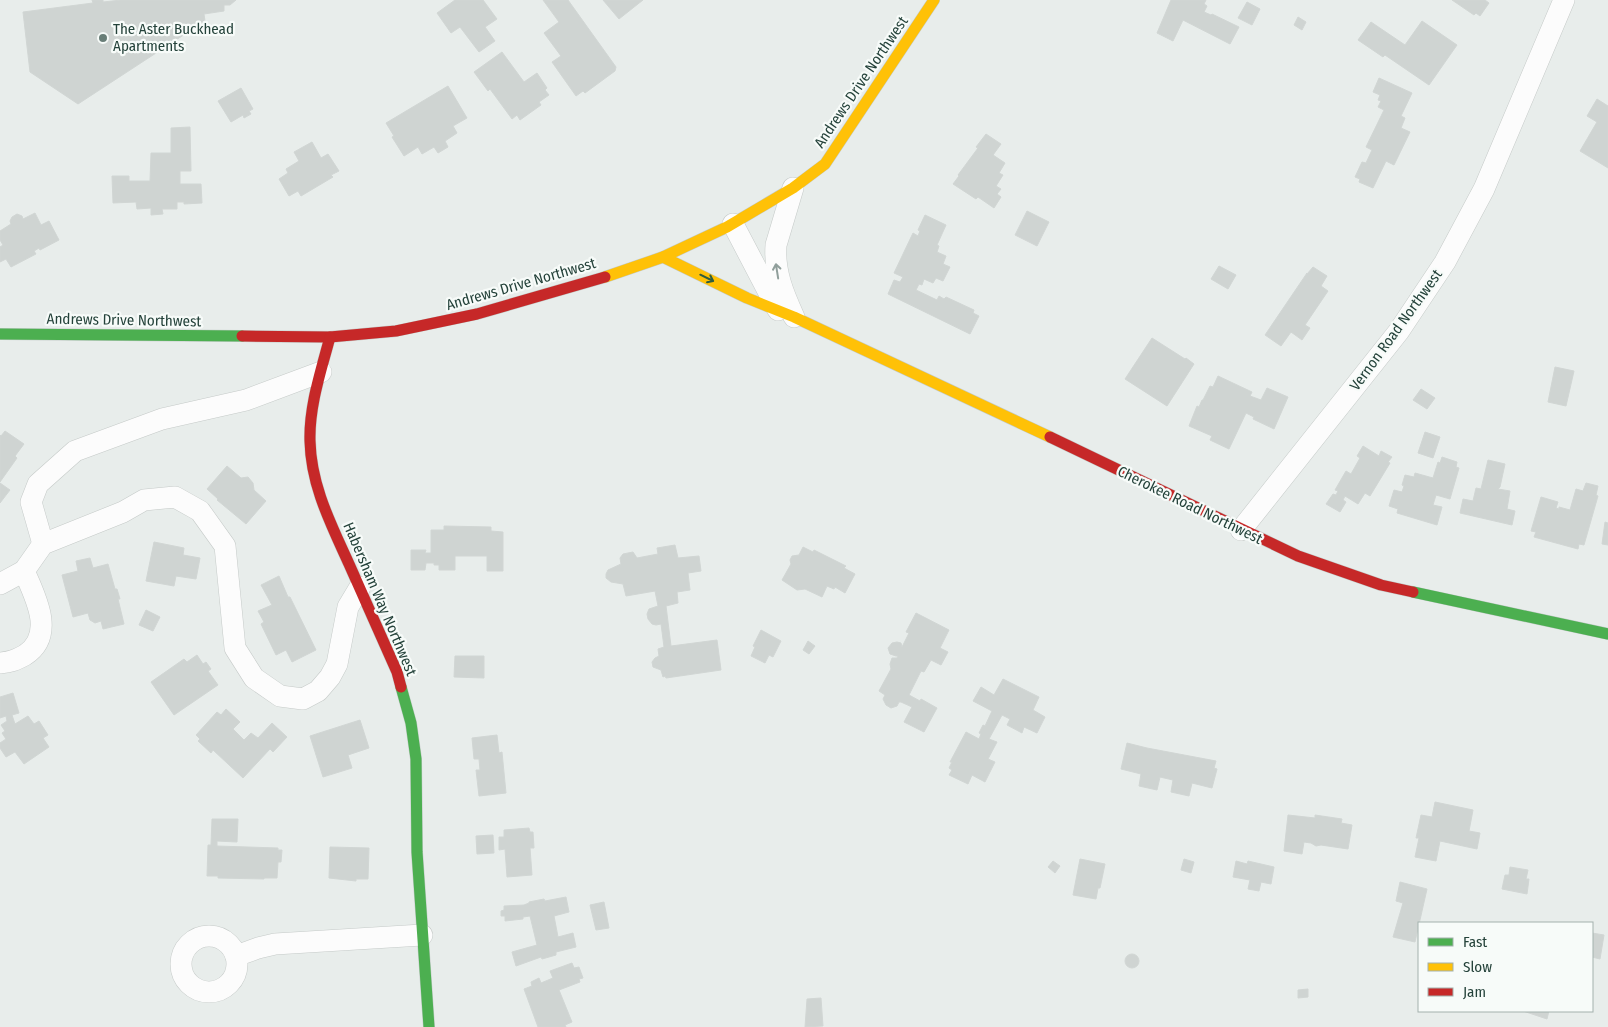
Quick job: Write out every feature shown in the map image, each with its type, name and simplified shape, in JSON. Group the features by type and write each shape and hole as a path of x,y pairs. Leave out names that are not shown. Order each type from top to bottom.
{"street":[{"name":"Andrews Drive Northwest","path":"0,334 330,337 396,332 477,314 624,271 663,257 727,227 793,188 825,164 934,0"},
{"name":"Vernon Road Northwest","path":"1241,530 1399,331 1445,262 1484,189 1564,0"},
{"path":"778,310 779,281 776,255 778,237 793,188"},
{"path":"727,227 778,310"},
{"name":"Cherokee Road Northwest","path":"663,257 747,298 778,310 962,395 1298,556 1381,585 1608,634"},
{"name":"Habersham Way Northwest","path":"330,337 312,406 311,458 315,480 322,501 397,672 412,722 416,759 417,852 429,1027"},
{"path":"44,544 31,502 38,484 75,451 162,419 246,400 321,372"},
{"path":"0,584 24,571 44,544 123,512 144,500 174,498 200,512 225,546 235,648 254,678 280,696 304,699 318,691 330,677 337,664 348,607 360,587"},
{"path":"0,663 14,662 34,649 42,629 37,600 24,571"},
{"path":"236,956 274,944 422,935"}],"building":[{"name":"The Aster Buckhead Apartments","path":"92,0 103,0 103,2 121,0 236,0 230,5 224,5 224,11 204,14 205,21 78,104 30,72 23,12 93,3"},
{"path":"455,0 483,0 497,19 485,27 495,41 479,52 460,27 451,33 437,13"},
{"path":"543,0 568,0 616,67 615,71 585,93 583,91 576,96 552,62 561,56 544,33 559,22"},
{"path":"603,0 643,0 619,19"},
{"path":"1171,0 1206,0 1204,4 1207,6 1204,12 1239,27 1230,44 1183,20 1173,41 1157,33"},
{"path":"1452,0 1485,0 1489,3 1480,16 1476,13 1474,15"},
{"path":"1247,2 1260,9 1252,25 1238,18"},
{"path":"1298,17 1306,22 1302,30 1294,25"},
{"path":"1422,21 1457,45 1429,85 1385,55 1383,57 1358,40 1371,22 1405,45"},
{"path":"502,52 524,82 537,73 547,88 545,90 549,95 539,102 541,105 520,120 517,115 512,119 490,89 488,91 474,72"},
{"path":"1379,78 1412,93 1401,116 1405,118 1401,128 1410,132 1394,165 1386,161 1373,188 1359,182 1360,179 1355,177 1362,162 1366,163 1372,150 1366,147 1384,110 1378,107 1381,101 1378,100 1380,95 1373,92"},
{"path":"448,86 467,118 453,126 457,133 445,141 448,147 438,153 434,147 422,154 418,147 404,156 386,123"},
{"path":"241,88 253,109 249,111 251,114 244,118 243,115 231,122 218,101"},
{"path":"1597,99 1608,106 1608,168 1580,151 1597,122 1587,116"},
{"path":"190,127 191,171 180,171 180,184 201,184 202,203 184,204 184,202 177,202 177,209 162,209 163,214 151,215 151,208 137,209 136,202 113,203 112,176 129,176 129,181 150,181 151,153 171,153 171,128"},
{"path":"986,134 1001,144 993,155 1005,163 999,173 1003,175 996,186 1001,189 997,194 1001,197 994,208 953,184"},
{"path":"312,142 321,158 328,154 339,171 331,175 333,177 301,196 298,191 289,196 279,179 288,173 286,169 299,161 294,152"},
{"path":"1027,211 1049,222 1037,246 1015,235"},
{"path":"35,213 41,225 49,221 59,240 40,250 39,248 34,251 36,254 11,267 6,259 0,262 0,247 3,245 0,240 0,231 11,224 12,217 17,214 22,216 23,219"},
{"path":"925,215 946,225 937,245 939,246 937,252 946,256 943,264 950,267 943,281 936,278 933,283 924,279 922,285 919,284 916,290 937,300 939,296 944,299 946,297 974,310 973,313 979,316 970,334 888,294 894,280 900,282 903,277 894,273 913,233 918,236 920,231 918,230"},
{"path":"1219,266 1236,275 1228,289 1211,279"},
{"path":"1313,267 1327,276 1321,286 1328,291 1305,325 1310,328 1302,340 1291,332 1281,346 1265,335"},
{"path":"1152,338 1194,364 1167,406 1125,379"},
{"path":"1555,367 1574,371 1566,406 1548,402"},
{"path":"1218,376 1252,392 1250,396 1261,400 1267,388 1288,397 1274,429 1253,419 1254,417 1246,413 1229,449 1210,440 1212,436 1189,426 1197,406 1199,407 1210,386 1213,387"},
{"path":"1421,389 1435,398 1427,409 1413,400"},
{"path":"5,431 24,444 15,456 17,458 0,482 0,435"},
{"path":"1425,432 1440,437 1433,458 1418,453"},
{"path":"1363,446 1379,456 1381,451 1392,457 1388,462 1390,463 1370,496 1365,493 1358,504 1345,496 1343,500 1346,502 1340,512 1326,504 1333,494 1336,495 1338,491 1335,490 1346,471 1351,474 1360,458 1357,456"},
{"path":"1442,457 1457,462 1456,467 1459,468 1450,499 1436,495 1433,505 1442,507 1437,525 1397,513 1398,509 1389,506 1394,490 1402,492 1405,475 1414,477 1415,473 1433,478 1438,462 1440,463"},
{"path":"1488,460 1505,464 1498,489 1510,491 1507,509 1515,511 1512,525 1460,513 1463,499 1473,501 1476,488 1481,489"},
{"path":"227,466 241,478 248,477 253,483 254,490 266,501 246,524 217,500 207,489"},
{"path":"0,483 10,490 0,503"},
{"path":"1586,483 1598,486 1596,495 1598,496 1584,545 1579,544 1578,549 1534,537 1536,532 1531,531 1541,497 1558,502 1556,508 1570,510 1576,489 1583,491"},
{"path":"1605,522 1608,523 1608,545 1602,544"},
{"path":"444,526 491,527 491,531 503,532 503,571 487,571 487,556 455,556 455,570 439,570 439,565 426,563 425,570 411,570 411,550 426,550 425,553 431,553 431,530 444,530"},
{"path":"154,542 184,548 183,555 200,558 196,579 176,576 174,586 146,581"},
{"path":"675,545 678,558 699,556 701,571 688,573 690,590 677,592 678,603 666,606 671,646 717,640 721,670 666,678 665,676 663,677 661,670 653,667 652,662 659,656 658,649 664,647 661,624 652,624 647,614 649,609 658,606 655,591 626,596 623,584 611,582 606,578 606,574 608,570 621,564 620,558 623,554 633,552 637,558 658,554 657,548"},
{"path":"803,547 813,552 814,550 846,566 844,568 855,574 845,593 835,587 834,589 827,586 822,597 805,589 797,590 782,580 791,564 792,556 799,555"},
{"path":"90,558 93,568 108,564 120,599 118,599 124,624 103,629 101,621 95,623 90,620 88,613 73,617 62,575 78,571 76,561"},
{"path":"279,576 316,650 292,662 286,650 276,655 261,624 264,622 258,611 272,605 261,585"},
{"path":"146,610 160,617 153,631 139,625"},
{"path":"916,613 949,630 940,648 948,652 941,665 931,660 924,672 921,671 909,695 937,708 924,732 904,722 912,707 899,702 897,706 891,708 886,705 883,699 885,695 879,691 891,669 892,658 897,658 898,656 890,654 888,648 892,643 897,642 901,643 902,647 909,633 906,632"},
{"path":"761,630 781,641 773,657 769,655 765,663 751,656 755,647 753,646"},
{"path":"808,641 815,646 809,654 803,650"},
{"path":"197,655 203,664 206,662 211,669 208,671 218,685 174,715 151,682 184,659 187,662"},
{"path":"455,656 484,656 484,678 454,677"},
{"path":"1003,679 1039,697 1033,710 1045,717 1037,733 1024,727 1022,733 1007,725 1010,719 1002,715 989,739 997,742 988,759 995,762 985,782 972,775 968,784 949,775 952,770 949,768 952,762 950,762 966,732 979,739 981,734 979,733 983,725 985,726 992,711 973,701 981,687 994,695"},
{"path":"13,693 19,713 12,715 15,724 28,716 34,724 39,721 48,735 43,738 49,747 24,764 15,752 6,757 0,748 0,743 6,739 2,733 5,731 1,725 7,721 6,716 0,718 0,697"},
{"path":"226,709 240,722 233,729 244,740 251,733 258,738 272,723 287,737 273,752 270,749 243,778 213,750 211,753 198,741 200,739 196,735 217,712 221,715"},
{"path":"360,720 369,748 348,755 352,768 323,777 310,736"},
{"path":"497,735 499,753 502,752 506,793 479,796 476,770 480,770 479,759 474,759 472,738"},
{"path":"1127,743 1216,761 1214,768 1217,769 1212,788 1192,783 1189,796 1171,792 1173,780 1160,777 1157,790 1139,786 1141,774 1121,769"},
{"path":"1435,802 1473,810 1469,831 1480,833 1477,849 1440,841 1436,861 1415,857 1419,838 1416,838 1421,815 1432,817"},
{"path":"1288,815 1315,818 1315,815 1342,819 1341,823 1352,825 1348,849 1316,846 1304,842 1302,854 1284,851"},
{"path":"212,819 238,819 237,842 217,841 217,846 278,848 278,850 282,850 281,862 278,862 277,878 218,878 218,876 207,876 208,845 211,845"},
{"path":"529,828 530,832 533,832 534,848 530,848 532,875 507,877 505,849 499,850 499,837 504,837 504,830"},
{"path":"493,835 494,853 477,854 476,836"},
{"path":"330,847 369,848 368,879 356,879 356,881 329,878"},
{"path":"1080,859 1105,864 1096,899 1073,895"},
{"path":"1184,859 1194,862 1191,873 1181,870"},
{"path":"1053,861 1060,866 1055,873 1048,867"},
{"path":"1236,861 1247,864 1248,861 1274,867 1271,884 1261,882 1259,891 1248,889 1250,880 1233,877"},
{"path":"1510,867 1528,870 1526,879 1529,879 1527,894 1502,889 1505,875 1509,875"},
{"path":"1400,882 1427,889 1415,942 1393,937 1403,903 1396,901"},
{"path":"566,897 569,912 554,916 558,937 573,933 576,947 556,952 556,955 542,959 541,957 516,966 512,952 537,945 530,916 523,917 523,919 505,921 505,916 501,916 504,906 524,905 544,899 545,901"},
{"path":"604,902 609,928 596,930 590,905"},
{"path":"1593,933 1604,935 1600,959 1593,957"},
{"path":"1132,954 1137,956 1139,961 1137,966 1132,968 1127,966 1125,961 1127,956"},
{"path":"572,963 574,968 579,967 583,978 579,979 580,982 559,990 572,1022 565,1025 566,1027 538,1027 524,989 532,986 531,982 539,978 541,983 553,978 550,971"},
{"path":"1308,989 1308,997 1298,998 1298,990"},
{"path":"821,998 823,1026 805,1027 807,999"},
{"path":"1526,1012 1549,1012 1547,1019"}],"traffic: fast":[{"path":"0,334 242,336"},
{"path":"1413,592 1608,634"},
{"path":"401,687 411,723 416,759 417,852 429,1027"}],"traffic: slow":[{"path":"605,277 663,257 727,227 793,188 825,164 934,0"},
{"path":"663,257 747,298 794,317 1050,437"}],"traffic: jam":[{"path":"242,336 330,337 396,331 477,314 605,277"},
{"path":"330,337 311,415 310,441 314,474 329,519 397,672 401,687"},
{"path":"1050,437 1298,556 1381,585 1413,592"}],"place":[{"name":"The Aster Buckhead Apartments","path":"103,38"}]}
